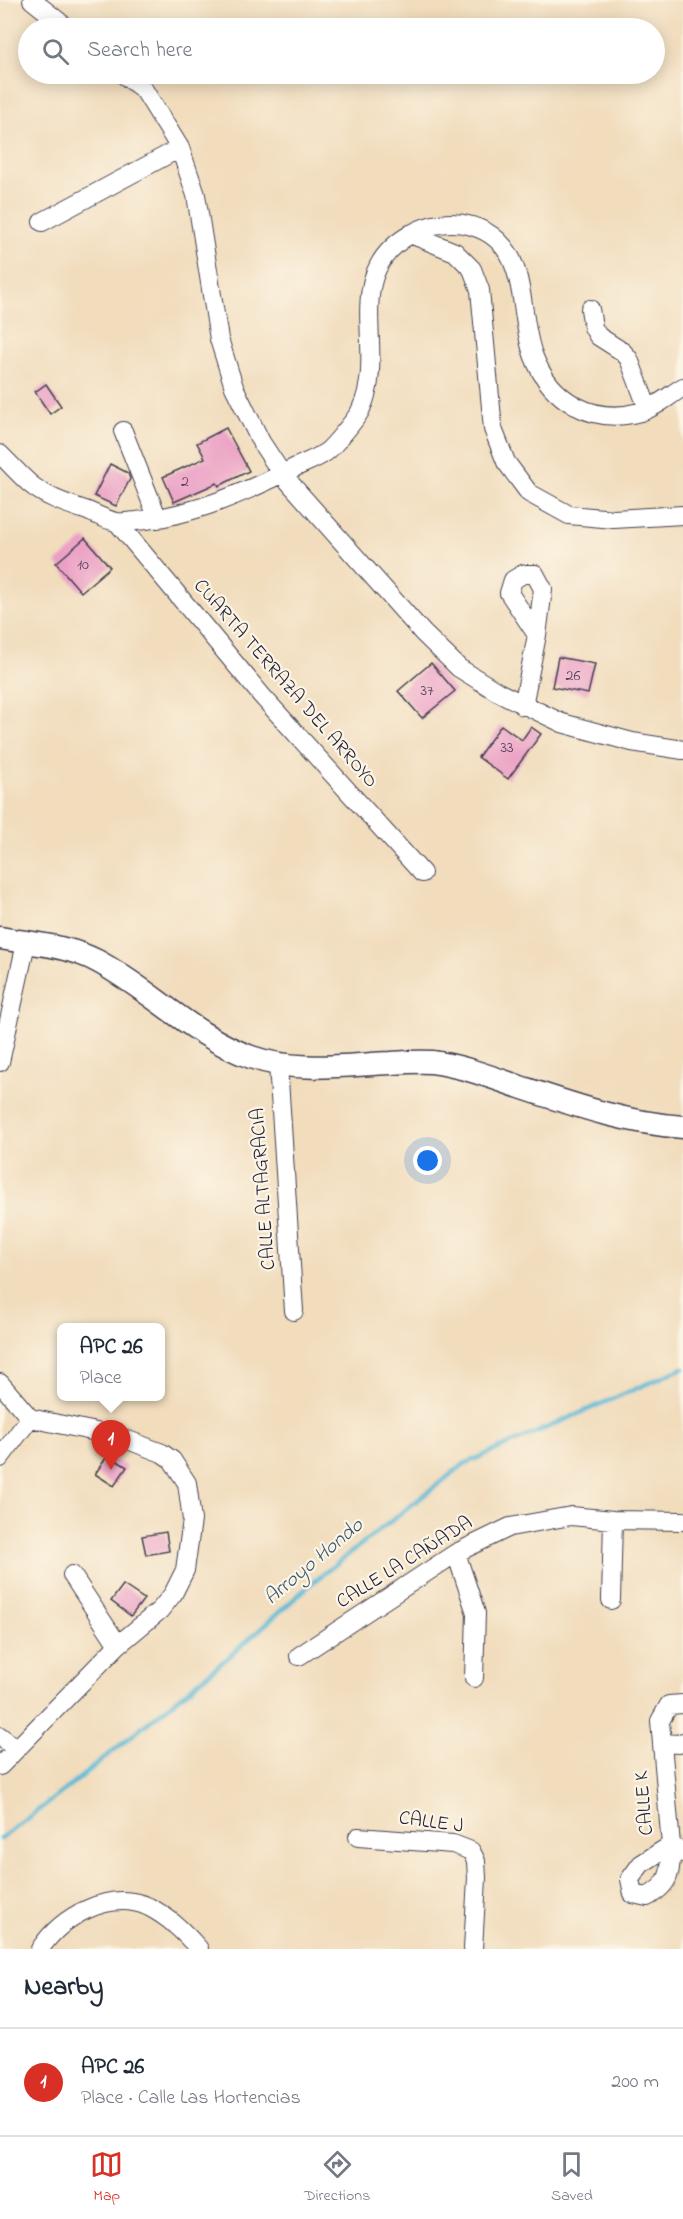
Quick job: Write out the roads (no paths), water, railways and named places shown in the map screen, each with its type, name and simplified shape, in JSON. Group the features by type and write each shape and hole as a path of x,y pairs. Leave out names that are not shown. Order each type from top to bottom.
{"main road":[{"path":"0,938 55,946 95,960 233,1050 278,1064 304,1067 408,1062 440,1064 471,1071 596,1112 630,1120 683,1127"}],"street":[{"path":"32,0 54,18"},
{"path":"136,84 144,90 180,148 196,195 219,339 234,387 261,442 282,474 423,633 459,668 523,705 562,723 632,742 683,750"},
{"path":"42,222 180,148"},
{"path":"0,454 30,484 57,500 117,522 158,519 218,502 326,452 361,411 372,372 369,296 376,271 393,247 410,234 435,223 458,222 483,230 502,245 515,267 534,356 550,386 575,407 604,416 638,413 683,387"},
{"path":"410,234 455,252 471,269 480,290 493,429 506,462 530,493 569,514 614,519 683,515"},
{"path":"590,309 593,327 598,336 629,359 648,409"},
{"path":"123,431 158,519"},
{"name":"CUARTA TERRAZA DEL ARROYO","path":"117,522 262,696 422,873"},
{"path":"523,705 537,634"},
{"path":"0,1062 26,943"},
{"name":"CALLE ALTAGRACIA","path":"278,1064 294,1311"},
{"path":"0,1383 30,1418 120,1437 154,1449 172,1460 187,1483 192,1512 185,1570 180,1584 166,1604 118,1645 0,1766"},
{"path":"0,1458 30,1418"},
{"name":"CALLE LA CAÑADA","path":"299,1656 456,1553 510,1527 571,1516 613,1520 683,1521"},
{"path":"611,1600 613,1520"},
{"path":"456,1553 476,1613 474,1678"},
{"path":"72,1575 118,1645"},
{"name":"CALLE K","path":"677,1849 660,1722 669,1705 683,1704"},
{"path":"0,1736 16,1749"},
{"name":"CALLE K","path":"662,1743 679,1744 683,1742"},
{"name":"CALLE J","path":"358,1837 453,1844 471,1851 476,1861 477,1878 473,1949"},
{"path":"40,1949 63,1924 82,1911 106,1903 126,1902 147,1906 166,1917 199,1949"}],"waterway":[{"name":"Arroyo Hondo","path":"0,1839 70,1786 230,1656 313,1582 464,1464 683,1368"}],"place":[{"name":"APC 26","path":"111,1470"}]}
